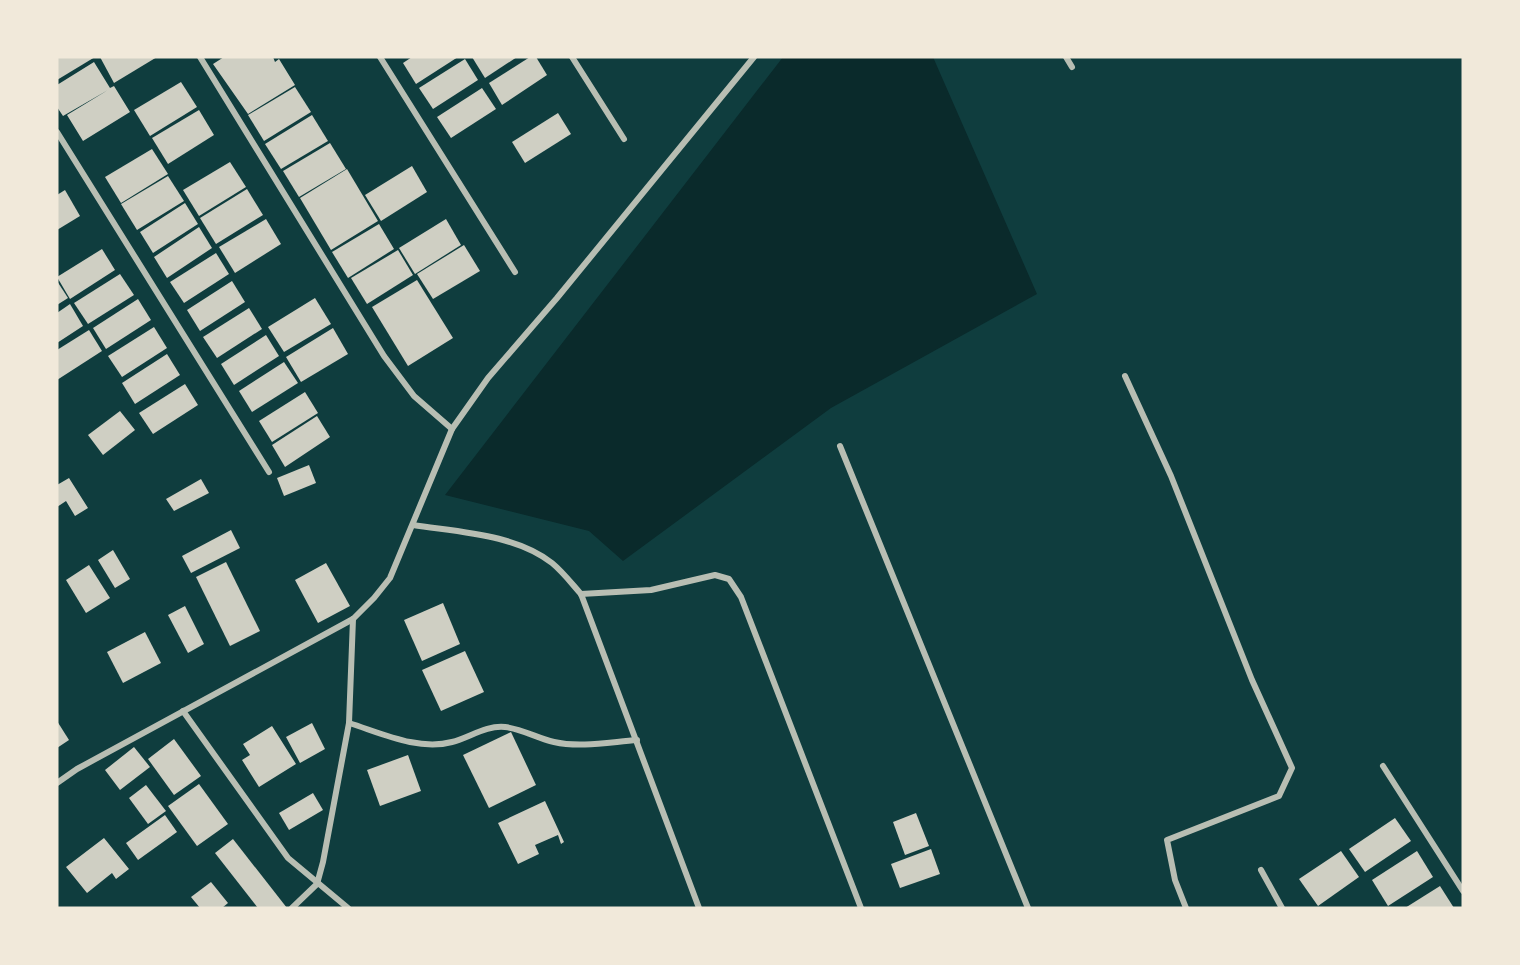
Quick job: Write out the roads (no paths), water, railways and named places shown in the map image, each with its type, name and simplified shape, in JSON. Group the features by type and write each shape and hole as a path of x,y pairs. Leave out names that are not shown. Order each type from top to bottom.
{"street":[{"path":"200,57 384,356 414,396 452,429"},
{"path":"380,57 515,272"},
{"path":"572,57 624,139"},
{"path":"57,783 183,711 353,619 374,598 390,578 452,429 488,378 557,298 754,57"},
{"path":"1066,57 1072,67"},
{"path":"57,132 269,472"},
{"path":"1125,376 1179,495 1252,680 1292,768 1279,796 1167,840 1175,880 1186,908"},
{"path":"840,446 1028,908"},
{"path":"413,525 493,538 527,550 552,563 581,594 699,908"},
{"path":"581,594 651,590 715,575 729,579 741,597 861,908"},
{"path":"292,908 317,884 349,723 353,619"},
{"path":"183,711 288,858 348,908"},
{"path":"349,723 411,742 431,745 452,742 503,726 554,742 580,744 637,740"},
{"path":"1383,766 1463,891"},
{"path":"1260,870 1282,908"}],"water":[{"path":"783,57 933,57 1037,294 831,408 623,561 589,531 445,495"}]}
